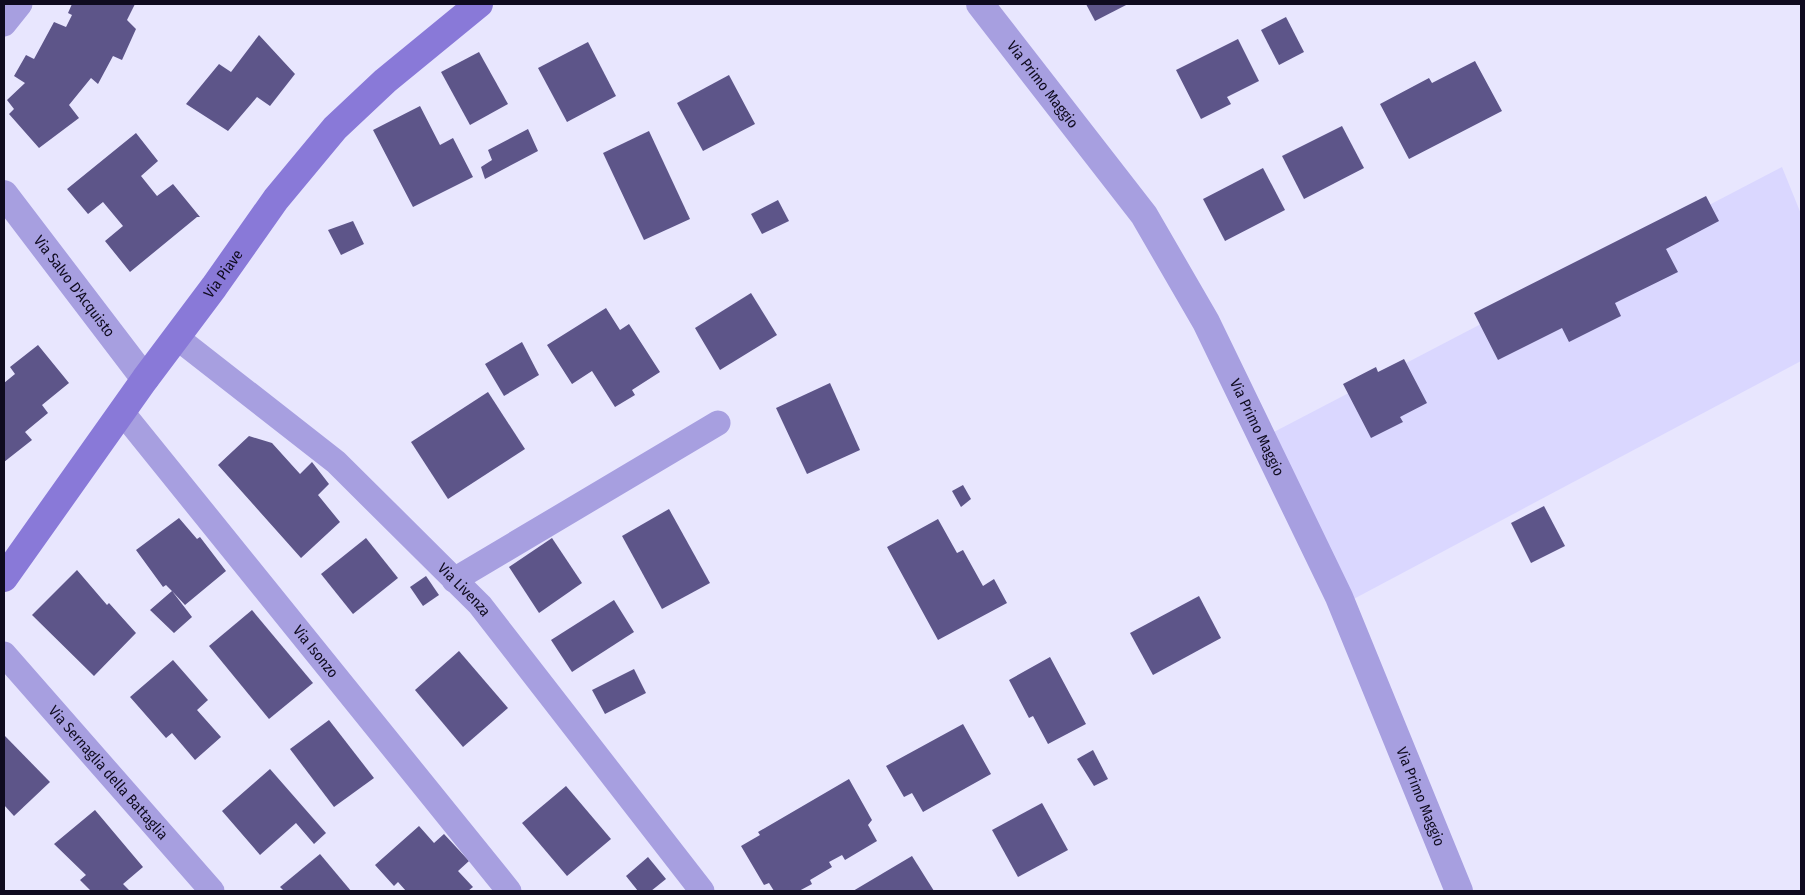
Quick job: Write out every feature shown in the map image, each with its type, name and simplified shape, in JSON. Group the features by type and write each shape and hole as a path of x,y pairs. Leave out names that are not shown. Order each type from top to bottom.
{"main road":[{"name":"Via Piave","path":"4,578 276,199 335,128 385,81 479,4"}],"street":[{"path":"4,24 20,4"},
{"name":"Via Primo Maggio","path":"980,4 1144,215 1206,322 1339,597 1459,891"},
{"name":"Via Salvo D'Acquisto","path":"4,194 145,379"},
{"name":"Via Livenza","path":"176,337 336,462 480,605 702,891"},
{"name":"Via Isonzo","path":"122,412 509,891"},
{"path":"454,580 718,423"},
{"name":"Via Sernaglia della Battaglia","path":"4,654 212,891"}],"shaded area":[{"path":"1782,167 1801,214 1801,361 1348,602 1272,433"}],"building":[{"path":"72,4 135,4 127,20 136,29 122,60 113,56 98,84 91,78 69,105 79,118 39,148 9,114 14,109 7,100 25,83 14,76 26,55 34,59 54,22 66,27 72,15 68,13"},
{"path":"1086,4 1128,4 1095,21"},
{"path":"1286,17 1304,52 1279,65 1261,30"},
{"path":"259,35 295,74 270,106 257,97 228,131 186,104 219,64 231,72"},
{"path":"1238,39 1259,81 1227,97 1231,104 1201,119 1176,70"},
{"path":"588,42 616,96 567,122 538,68"},
{"path":"479,52 508,104 470,125 441,72"},
{"path":"1475,61 1502,111 1409,159 1380,104 1429,78 1432,83"},
{"path":"729,75 755,124 703,151 677,103"},
{"path":"420,106 440,145 453,138 473,177 413,207 373,130"},
{"path":"1342,126 1364,168 1304,199 1282,156"},
{"path":"528,129 538,151 485,179 481,167 492,160 488,150"},
{"path":"649,131 690,219 644,240 603,153"},
{"path":"136,133 158,161 141,176 157,196 173,184 200,217 197,217 130,272 105,241 123,226 103,202 88,214 67,189"},
{"path":"1263,168 1285,210 1225,241 1203,199"},
{"path":"1706,196 1719,221 1666,249 1678,272 1615,303 1621,316 1569,342 1562,328 1498,360 1474,313"},
{"path":"778,200 789,221 762,234 751,214"},
{"path":"353,221 364,244 341,255 328,230"},
{"path":"751,293 777,335 720,370 695,328"},
{"path":"606,308 620,330 629,324 660,372 632,390 635,395 615,407 592,371 572,384 547,345"},
{"path":"522,342 539,375 504,396 485,364"},
{"path":"38,345 69,383 42,405 48,413 25,432 32,440 4,462 4,383 15,374 10,367"},
{"path":"1404,359 1427,403 1400,417 1403,422 1371,438 1343,384 1376,367 1378,372"},
{"path":"830,383 860,450 807,474 776,408"},
{"path":"488,392 525,449 448,499 411,442"},
{"path":"249,436 272,443 300,474 312,462 329,484 318,495 340,522 301,558 218,465"},
{"path":"963,485 971,499 961,507 952,491"},
{"path":"1544,506 1565,546 1531,563 1511,523"},
{"path":"669,509 710,583 662,609 622,536"},
{"path":"179,518 197,539 200,537 226,571 185,605 166,585 163,587 136,550"},
{"path":"938,519 957,553 963,550 983,586 994,579 1007,603 938,640 887,547"},
{"path":"366,538 398,578 353,614 321,574"},
{"path":"552,538 582,583 539,613 509,567"},
{"path":"77,570 107,605 109,603 136,633 94,676 32,615"},
{"path":"426,576 439,595 423,606 410,587"},
{"path":"172,591 192,617 174,633 150,610"},
{"path":"1199,596 1221,638 1153,675 1130,633"},
{"path":"614,600 634,632 572,672 551,640"},
{"path":"252,610 313,683 269,719 209,646"},
{"path":"459,651 508,708 463,747 415,690"},
{"path":"1050,657 1086,724 1048,744 1033,716 1029,718 1009,680"},
{"path":"173,660 208,700 197,710 221,737 195,760 172,733 166,738 130,697"},
{"path":"634,669 646,693 605,714 592,690"},
{"path":"329,720 374,778 334,807 290,749"},
{"path":"963,724 991,774 923,812 912,793 904,797 886,766"},
{"path":"4,735 50,782 14,816 4,805"},
{"path":"1093,750 1108,779 1094,786 1077,759"},
{"path":"270,769 326,833 314,844 296,823 260,855 222,811"},
{"path":"849,779 872,820 868,825 877,841 845,860 842,855 829,862 832,867 810,880 812,884 799,891 774,891 769,883 764,885 741,846 760,835 758,832"},
{"path":"566,786 611,839 567,876 522,823"},
{"path":"1042,803 1068,850 1018,877 992,830"},
{"path":"95,810 143,867 123,884 130,891 91,891 80,880 86,875 54,844"},
{"path":"419,826 434,843 444,834 469,861 458,871 473,887 468,891 406,891 398,882 394,886 375,865"},
{"path":"320,854 351,891 284,891 280,887"},
{"path":"912,856 934,891 853,891"},
{"path":"648,857 666,879 651,891 638,891 626,876"}]}
